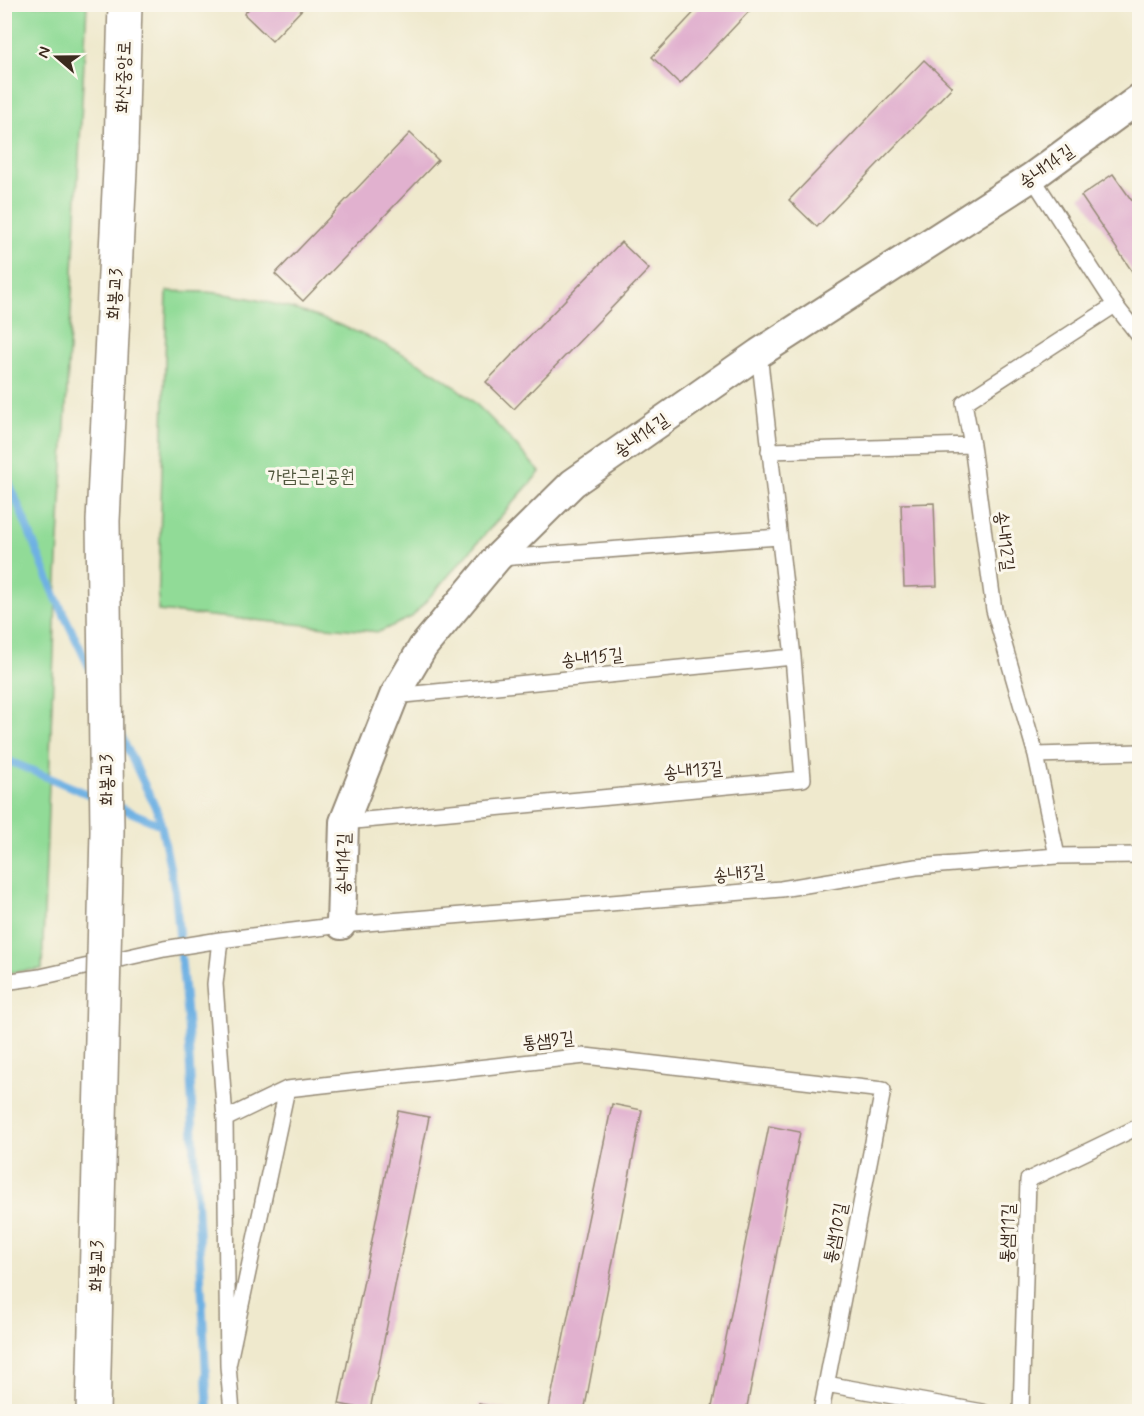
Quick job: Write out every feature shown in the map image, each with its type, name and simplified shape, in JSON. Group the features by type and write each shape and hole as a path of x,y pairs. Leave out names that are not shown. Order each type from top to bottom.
{"main road":[{"name":"화산중앙로","path":"121,149 125,4"},
{"name":"화봉교3","path":"93,1412 107,831 104,521 121,149"}],"street":[{"name":"송내14길","path":"341,925 344,822 394,696 423,647 497,558 573,483 759,353 1032,177 1140,98"}],"lane":[{"path":"1032,177 1115,305 1140,337"},
{"name":"송내12길","path":"1057,856 1036,755 994,610 972,445 964,403 1115,305"},
{"name":"송내13길","path":"344,822 803,779 794,657 759,353"},
{"path":"769,451 972,445"},
{"path":"497,558 779,537"},
{"name":"송내15길","path":"394,696 794,657"},
{"path":"1036,755 1140,752"},
{"name":"송내3길","path":"4,982 40,977 164,949 341,925 781,889 916,867 1057,856 1140,855"},
{"path":"220,940 214,984 225,1119 228,1366 232,1412"},
{"name":"통샘9길","path":"225,1119 287,1089 585,1056 882,1090"},
{"path":"228,1366 287,1089"},
{"name":"통샘10길","path":"821,1412 882,1090"},
{"name":"통샘11길","path":"1021,1412 1028,1180 1140,1126"},
{"path":"826,1384 983,1412"}],"green space":[{"path":"4,5 87,5 56,598 42,969 5,973"},
{"name":"가람근린공원","path":"167,291 217,293 249,298 316,316 382,343 442,378 468,397 540,472 412,617 379,632 158,611"}],"building":[{"path":"253,4 307,4 272,41 244,14"},
{"path":"702,4 756,4 680,84 652,57"},
{"path":"924,60 952,87 817,227 789,200"},
{"path":"410,133 438,160 303,301 275,274"},
{"path":"1113,174 1140,212 1140,283 1081,196"},
{"path":"621,242 649,269 514,409 486,382"},
{"path":"934,503 937,586 904,587 901,504"},
{"path":"612,1104 642,1110 584,1412 548,1412"},
{"path":"398,1111 429,1117 370,1410 339,1404"},
{"path":"769,1126 800,1132 746,1412 711,1412"},
{"path":"479,1404 509,1410 509,1412 478,1412"}],"waterway":[{"path":"4,470 56,598 93,675"},
{"path":"118,729 159,815 175,891 188,1030 208,1412"},
{"path":"4,759 100,799"},
{"path":"116,806 161,825"}]}
